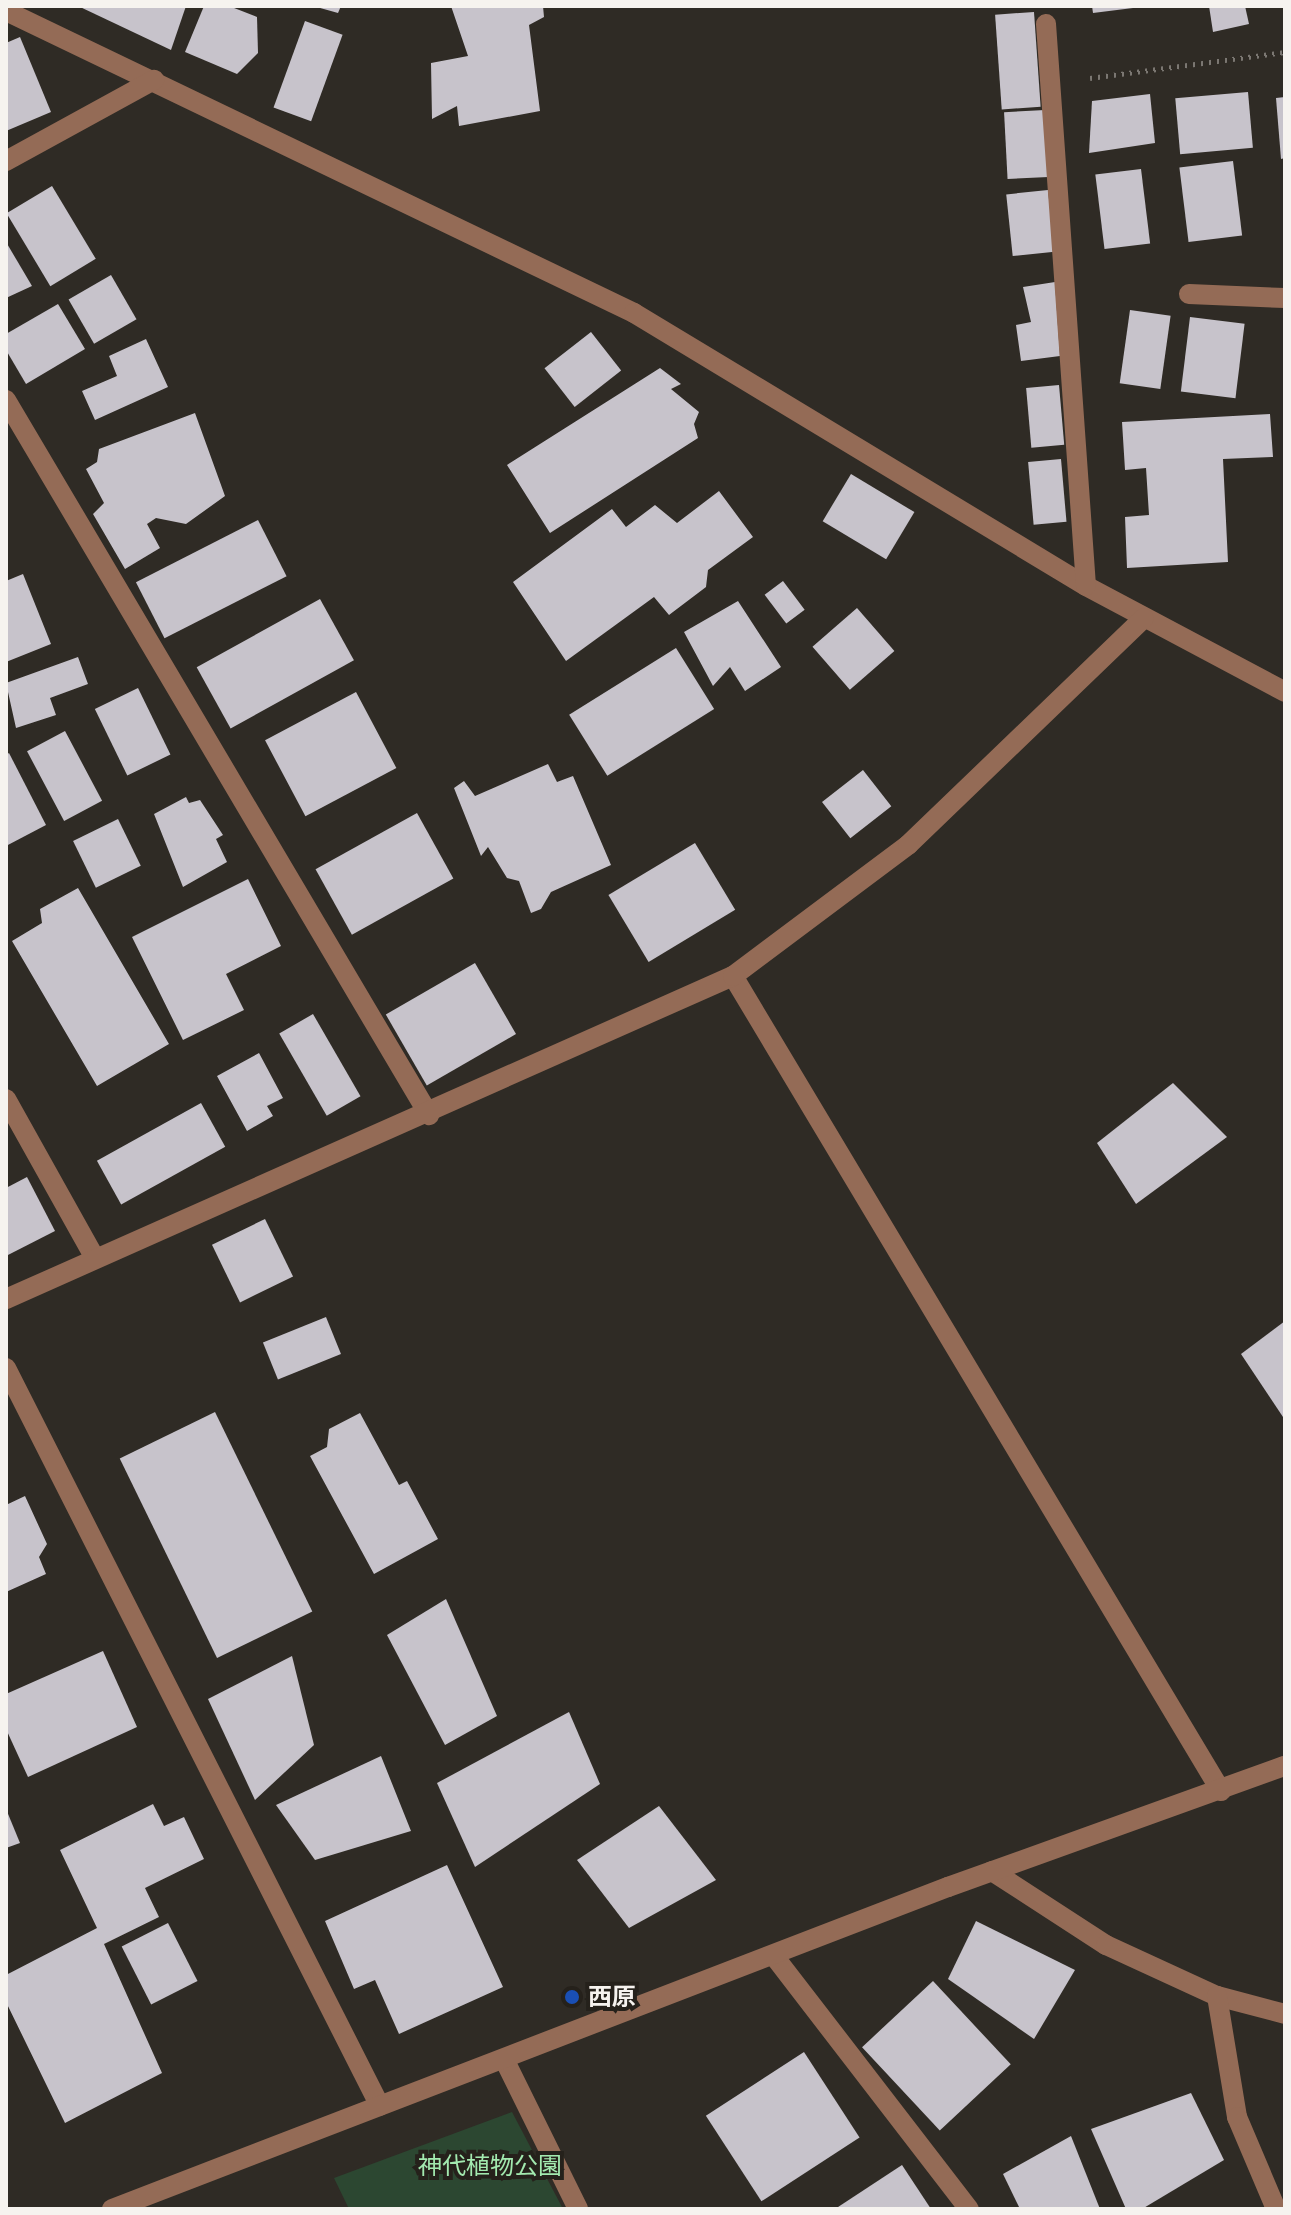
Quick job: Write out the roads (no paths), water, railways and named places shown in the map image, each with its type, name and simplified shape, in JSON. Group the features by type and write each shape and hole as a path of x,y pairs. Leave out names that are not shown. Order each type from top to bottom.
{"street":[{"path":"6,11 634,313 1086,586 1285,692"},
{"path":"1046,24 1086,586"},
{"path":"6,161 154,80"},
{"path":"1189,294 1285,298"},
{"path":"6,400 429,1115"},
{"path":"6,1299 429,1115 733,976 908,845 1144,618"},
{"path":"733,976 1221,1791"},
{"path":"6,1099 95,1258"},
{"path":"6,1368 380,2106"},
{"path":"112,2209 992,1871 1285,1766"},
{"path":"992,1871 1106,1945 1217,1996 1285,2014"},
{"path":"774,1956 969,2209"},
{"path":"1217,1996 1237,2117 1276,2209"},
{"path":"504,2059 578,2209"}],"place":[{"name":"西原","path":"572,1997"}],"park label":[{"name":"神代植物公園","path":"490,2166"}]}
